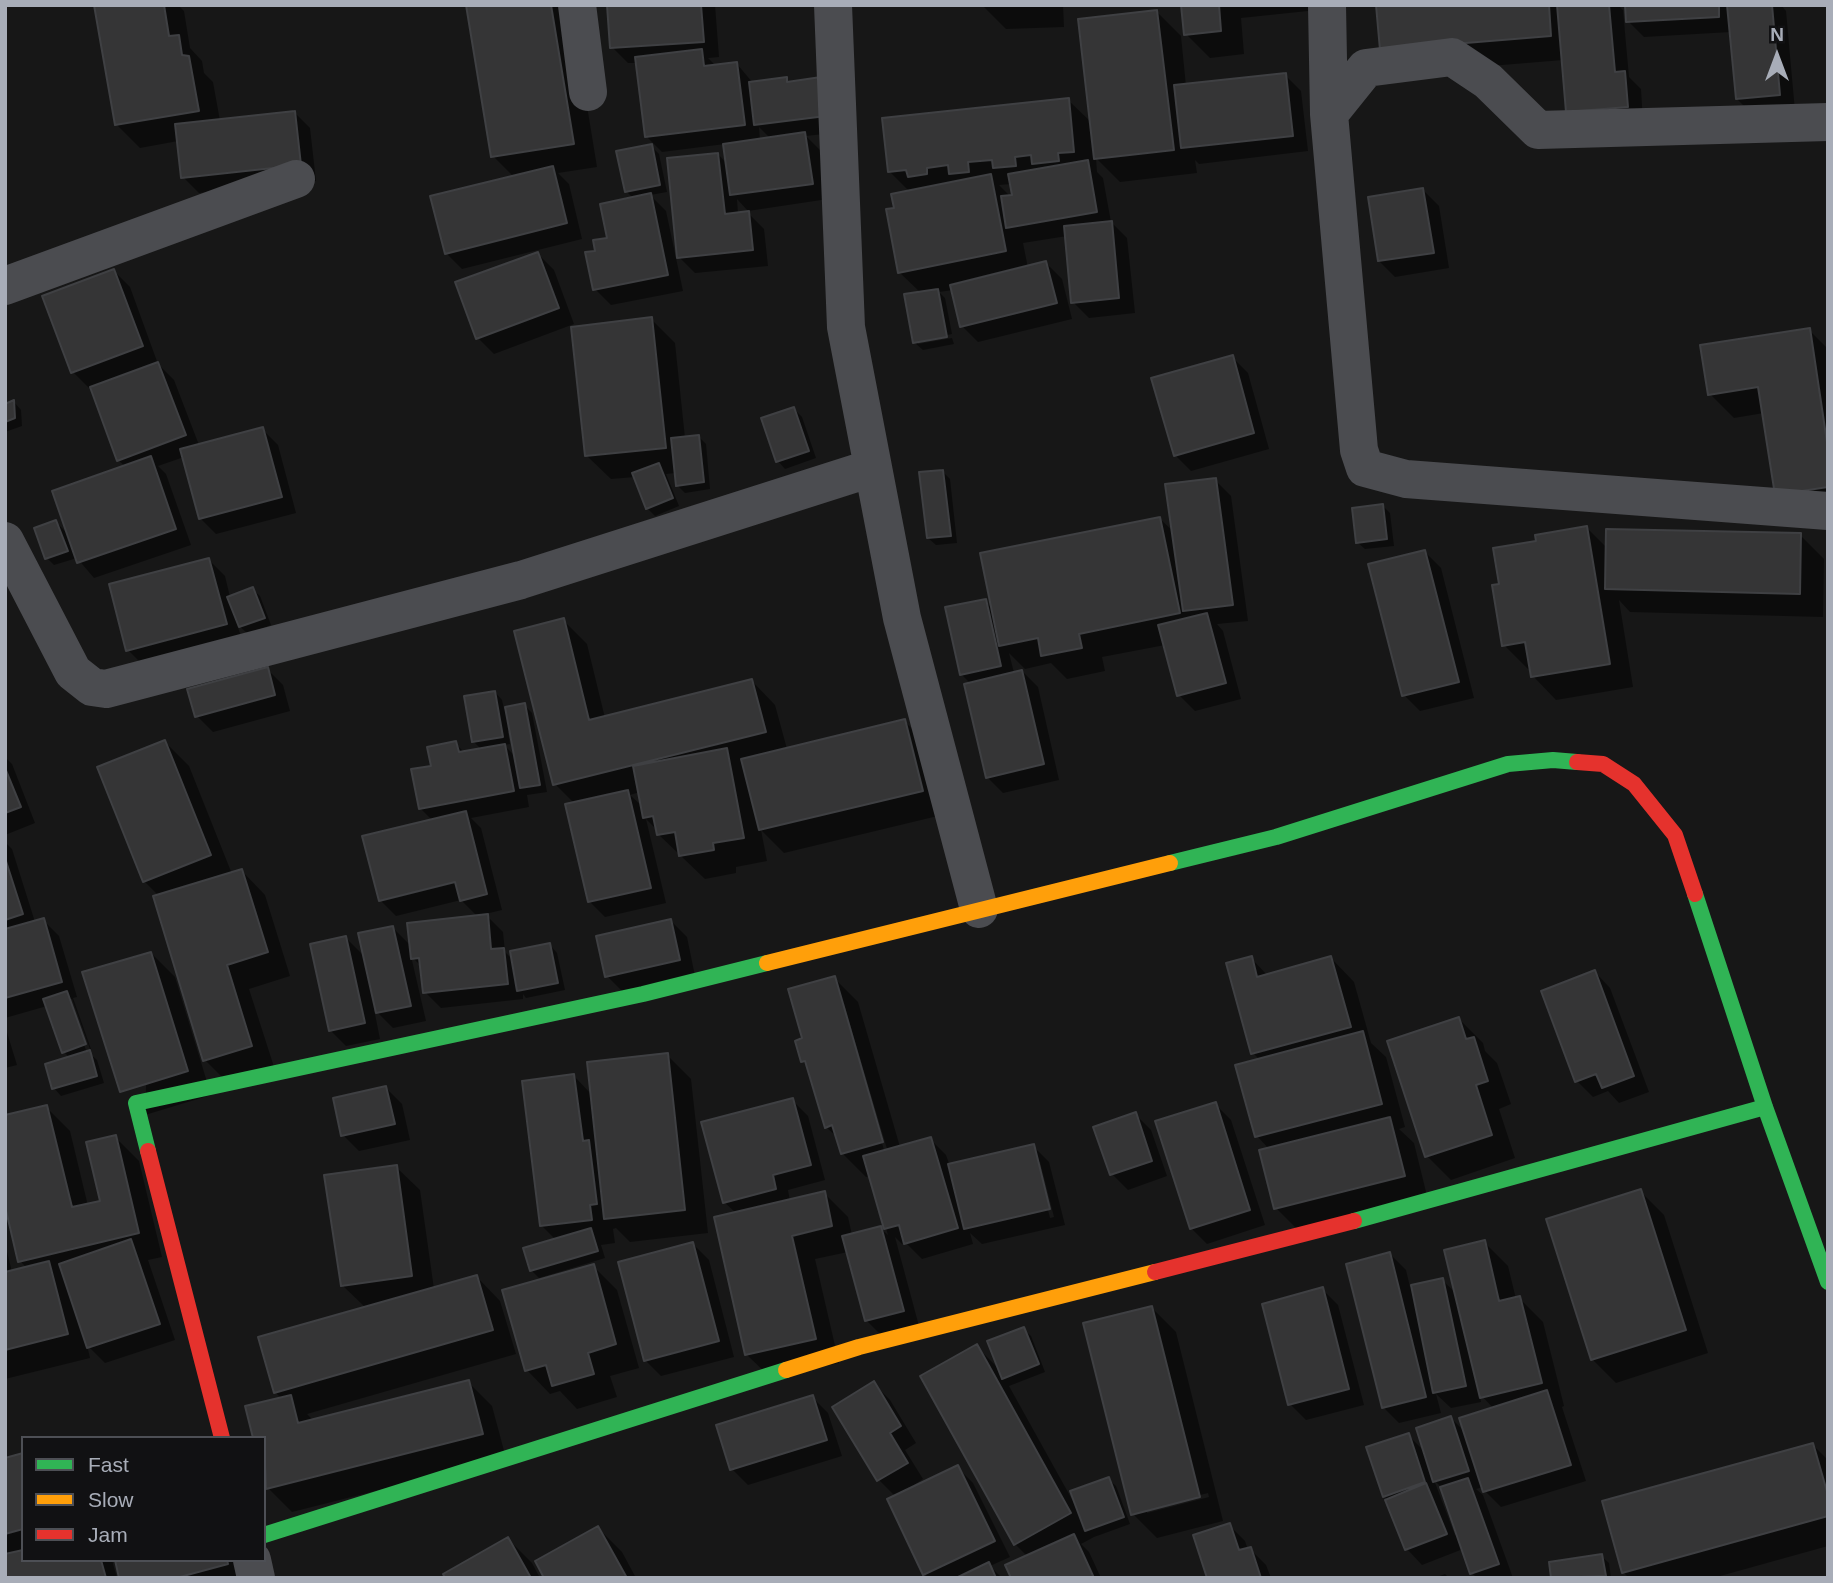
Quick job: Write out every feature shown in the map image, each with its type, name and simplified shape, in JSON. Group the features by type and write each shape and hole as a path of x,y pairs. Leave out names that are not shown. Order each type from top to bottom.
{"street":[{"path":"577,5 588,92"},
{"path":"833,5 846,327 902,618 979,909"},
{"path":"1327,5 1329,114 1359,450 1365,468 1406,479 1828,511"},
{"path":"1329,114 1366,68 1452,57 1488,81 1538,130 1828,122"},
{"path":"5,286 296,179"},
{"path":"5,541 73,672 92,687 106,689 522,580 873,468"},
{"path":"221,1436 136,1103 643,994 1276,837 1508,764 1553,760 1603,764 1634,784 1675,835 1765,1107 1828,1282"},
{"path":"266,1534 859,1347 1321,1230 1765,1107"}],"building":[{"path":"94,5 164,5 169,36 179,35 182,55 189,56 199,111 115,125"},
{"path":"466,5 551,5 574,144 491,157"},
{"path":"607,5 701,5 704,42 610,48"},
{"path":"1181,5 1219,5 1221,31 1184,35"},
{"path":"1376,5 1549,5 1551,36 1380,50"},
{"path":"1557,5 1609,5 1615,72 1625,71 1628,107 1566,112"},
{"path":"1625,5 1719,5 1719,17 1626,22"},
{"path":"1727,5 1772,5 1780,95 1736,99"},
{"path":"1157,10 1174,150 1094,159 1078,19"},
{"path":"702,49 704,66 737,62 745,125 645,137 635,57"},
{"path":"1286,73 1293,136 1181,148 1174,85"},
{"path":"787,77 787,82 821,77 826,116 754,125 749,82"},
{"path":"1069,98 1074,152 1058,153 1059,161 1032,164 1031,155 1015,157 1016,166 993,168 992,160 968,162 969,172 949,174 948,165 927,168 927,174 908,177 906,170 888,172 882,118"},
{"path":"295,111 301,165 181,178 175,124"},
{"path":"805,132 813,184 730,195 723,144"},
{"path":"652,144 660,185 625,192 616,151"},
{"path":"718,153 725,214 749,211 753,250 677,258 667,158"},
{"path":"1088,160 1097,212 1006,228 1001,196 1012,195 1008,174"},
{"path":"553,166 567,223 445,254 430,196"},
{"path":"991,174 1006,251 898,273 886,209 894,208 891,194"},
{"path":"1423,188 1434,253 1378,261 1368,197"},
{"path":"651,193 668,275 593,290 585,252 595,251 593,240 607,238 600,204"},
{"path":"1112,221 1119,298 1071,303 1064,226"},
{"path":"538,252 559,308 476,339 455,282"},
{"path":"1046,261 1057,303 960,327 950,285"},
{"path":"114,269 143,346 71,373 42,296"},
{"path":"938,289 947,337 913,343 904,294"},
{"path":"652,317 666,448 585,456 571,327"},
{"path":"1810,328 1828,449 1828,487 1775,495 1758,387 1708,395 1700,345"},
{"path":"1233,355 1254,433 1174,456 1151,378"},
{"path":"158,362 186,435 117,461 90,387"},
{"path":"14,400 15,418 5,422 5,404"},
{"path":"794,407 809,451 776,462 761,418"},
{"path":"263,427 282,497 199,519 180,449"},
{"path":"699,435 704,482 676,486 671,438"},
{"path":"151,456 176,529 77,563 52,491"},
{"path":"659,463 673,498 646,509 632,473"},
{"path":"943,470 951,536 927,538 919,472"},
{"path":"1216,478 1233,605 1183,611 1165,484"},
{"path":"1383,504 1387,539 1356,543 1352,508"},
{"path":"1160,517 1180,613 1079,634 1082,648 1041,656 1038,638 999,646 980,553"},
{"path":"56,520 68,551 45,559 34,528"},
{"path":"1587,526 1610,664 1531,677 1525,642 1502,646 1492,585 1499,584 1493,548 1536,541 1535,535"},
{"path":"1606,529 1801,533 1800,594 1605,589"},
{"path":"1425,550 1459,682 1402,696 1368,564"},
{"path":"209,558 227,624 126,651 109,584"},
{"path":"253,587 265,618 239,627 227,597"},
{"path":"986,599 1001,666 960,675 945,607"},
{"path":"1207,613 1226,683 1177,696 1158,625"},
{"path":"564,618 589,720 752,679 766,732 553,785 514,631"},
{"path":"268,667 275,695 195,717 187,689"},
{"path":"1022,670 1044,764 986,778 964,684"},
{"path":"495,691 503,737 472,742 464,696"},
{"path":"525,703 540,785 520,788 505,707"},
{"path":"905,719 923,791 759,830 741,759"},
{"path":"165,740 211,855 143,882 97,767"},
{"path":"456,741 459,752 505,744 514,791 419,809 411,769 431,766 427,747"},
{"path":"727,748 744,838 713,843 714,850 679,856 675,832 657,835 653,816 643,818 633,766"},
{"path":"5,768 21,807 5,813"},
{"path":"628,790 651,888 588,902 565,804"},
{"path":"466,811 487,894 460,901 455,882 379,901 362,836"},
{"path":"5,858 23,914 5,920"},
{"path":"242,869 268,952 227,965 252,1046 203,1061 153,896"},
{"path":"488,914 491,949 504,948 508,984 423,993 419,958 411,959 407,923"},
{"path":"44,918 62,982 5,998 5,929"},
{"path":"671,919 680,960 605,977 596,936"},
{"path":"393,926 411,1006 376,1013 358,933"},
{"path":"346,936 365,1023 329,1031 310,944"},
{"path":"550,943 558,983 517,991 510,951"},
{"path":"151,952 188,1071 120,1092 82,972"},
{"path":"1252,956 1257,977 1331,956 1351,1027 1251,1054 1226,963"},
{"path":"1595,970 1634,1076 1602,1088 1596,1074 1575,1082 1541,991"},
{"path":"835,976 883,1142 841,1154 832,1125 825,1128 805,1061 801,1062 795,1041 802,1038 788,989"},
{"path":"67,991 86,1044 62,1053 43,999"},
{"path":"1459,1017 1466,1039 1474,1037 1488,1081 1476,1085 1492,1135 1425,1157 1387,1041"},
{"path":"1363,1031 1382,1104 1255,1137 1235,1065"},
{"path":"90,1050 97,1076 52,1089 45,1064"},
{"path":"668,1053 685,1210 604,1219 587,1062"},
{"path":"574,1074 583,1141 589,1140 597,1204 590,1205 592,1220 540,1226 522,1081"},
{"path":"386,1086 395,1124 341,1136 333,1098"},
{"path":"793,1098 811,1165 773,1175 776,1189 723,1203 701,1122"},
{"path":"1216,1102 1250,1210 1190,1229 1155,1121"},
{"path":"47,1105 72,1207 100,1201 86,1142 116,1135 139,1233 18,1262 5,1206 5,1115"},
{"path":"1136,1112 1152,1161 1110,1175 1093,1127"},
{"path":"1390,1117 1405,1176 1274,1209 1259,1150"},
{"path":"931,1137 958,1228 904,1244 899,1225 884,1229 863,1156"},
{"path":"1034,1144 1050,1209 964,1229 948,1164"},
{"path":"397,1165 412,1276 341,1286 324,1175"},
{"path":"1641,1189 1686,1330 1591,1360 1546,1219"},
{"path":"825,1191 832,1226 792,1236 816,1339 745,1355 714,1217"},
{"path":"881,1226 904,1311 865,1321 842,1236"},
{"path":"591,1228 598,1251 530,1271 523,1248"},
{"path":"131,1239 160,1324 87,1348 59,1264"},
{"path":"1485,1240 1499,1301 1520,1296 1542,1383 1480,1398 1444,1250"},
{"path":"693,1242 719,1341 644,1361 618,1262"},
{"path":"1390,1252 1426,1397 1382,1408 1346,1264"},
{"path":"49,1261 68,1334 5,1350 5,1272"},
{"path":"594,1264 616,1344 588,1353 594,1374 552,1386 546,1365 525,1371 502,1290"},
{"path":"477,1275 493,1330 274,1393 258,1337"},
{"path":"1443,1278 1466,1386 1433,1393 1411,1285"},
{"path":"1323,1287 1349,1389 1288,1405 1262,1304"},
{"path":"1152,1306 1200,1497 1131,1515 1083,1323"},
{"path":"1024,1327 1039,1364 1002,1379 987,1341"},
{"path":"977,1344 1071,1513 1014,1545 920,1376"},
{"path":"469,1380 483,1434 266,1489 266,1436 252,1436 245,1406 291,1395 298,1423"},
{"path":"874,1381 901,1426 890,1433 908,1463 877,1481 832,1407"},
{"path":"1547,1390 1571,1465 1483,1492 1459,1418"},
{"path":"813,1395 827,1440 730,1470 716,1425"},
{"path":"1451,1416 1469,1471 1433,1482 1416,1428"},
{"path":"1409,1433 1425,1482 1383,1497 1366,1447"},
{"path":"1813,1443 1828,1495 1828,1516 1622,1573 1602,1501"},
{"path":"21,1454 21,1530 5,1534 5,1458"},
{"path":"958,1465 995,1541 923,1575 887,1499"},
{"path":"1109,1477 1124,1517 1085,1531 1070,1491"},
{"path":"1468,1478 1499,1564 1470,1574 1440,1487"},
{"path":"1426,1483 1447,1534 1405,1550 1385,1500"},
{"path":"1230,1523 1239,1550 1251,1547 1261,1578 1207,1578 1193,1535"},
{"path":"598,1526 627,1578 544,1578 535,1561"},
{"path":"1074,1534 1094,1578 1011,1578 1005,1565"},
{"path":"508,1537 531,1578 445,1578 443,1574"},
{"path":"21,1550 21,1562 102,1562 106,1578 5,1578 5,1554"},
{"path":"1602,1554 1606,1576 1551,1578 1549,1562"},
{"path":"115,1562 228,1564 176,1578 119,1578"},
{"path":"989,1562 996,1578 956,1578"}],"traffic: fast":[{"path":"1170,863 1276,837 1508,764 1553,760 1577,762"},
{"path":"1695,894 1765,1107 1828,1282"},
{"path":"148,1151 136,1103 643,994 767,963"},
{"path":"1354,1221 1765,1107"},
{"path":"266,1534 786,1370"}],"traffic: slow":[{"path":"767,963 1170,863"},
{"path":"786,1370 859,1347 1155,1272"}],"traffic: jam":[{"path":"1577,762 1603,764 1634,784 1675,835 1695,894"},
{"path":"148,1151 221,1436"},
{"path":"1155,1272 1354,1221"}]}
